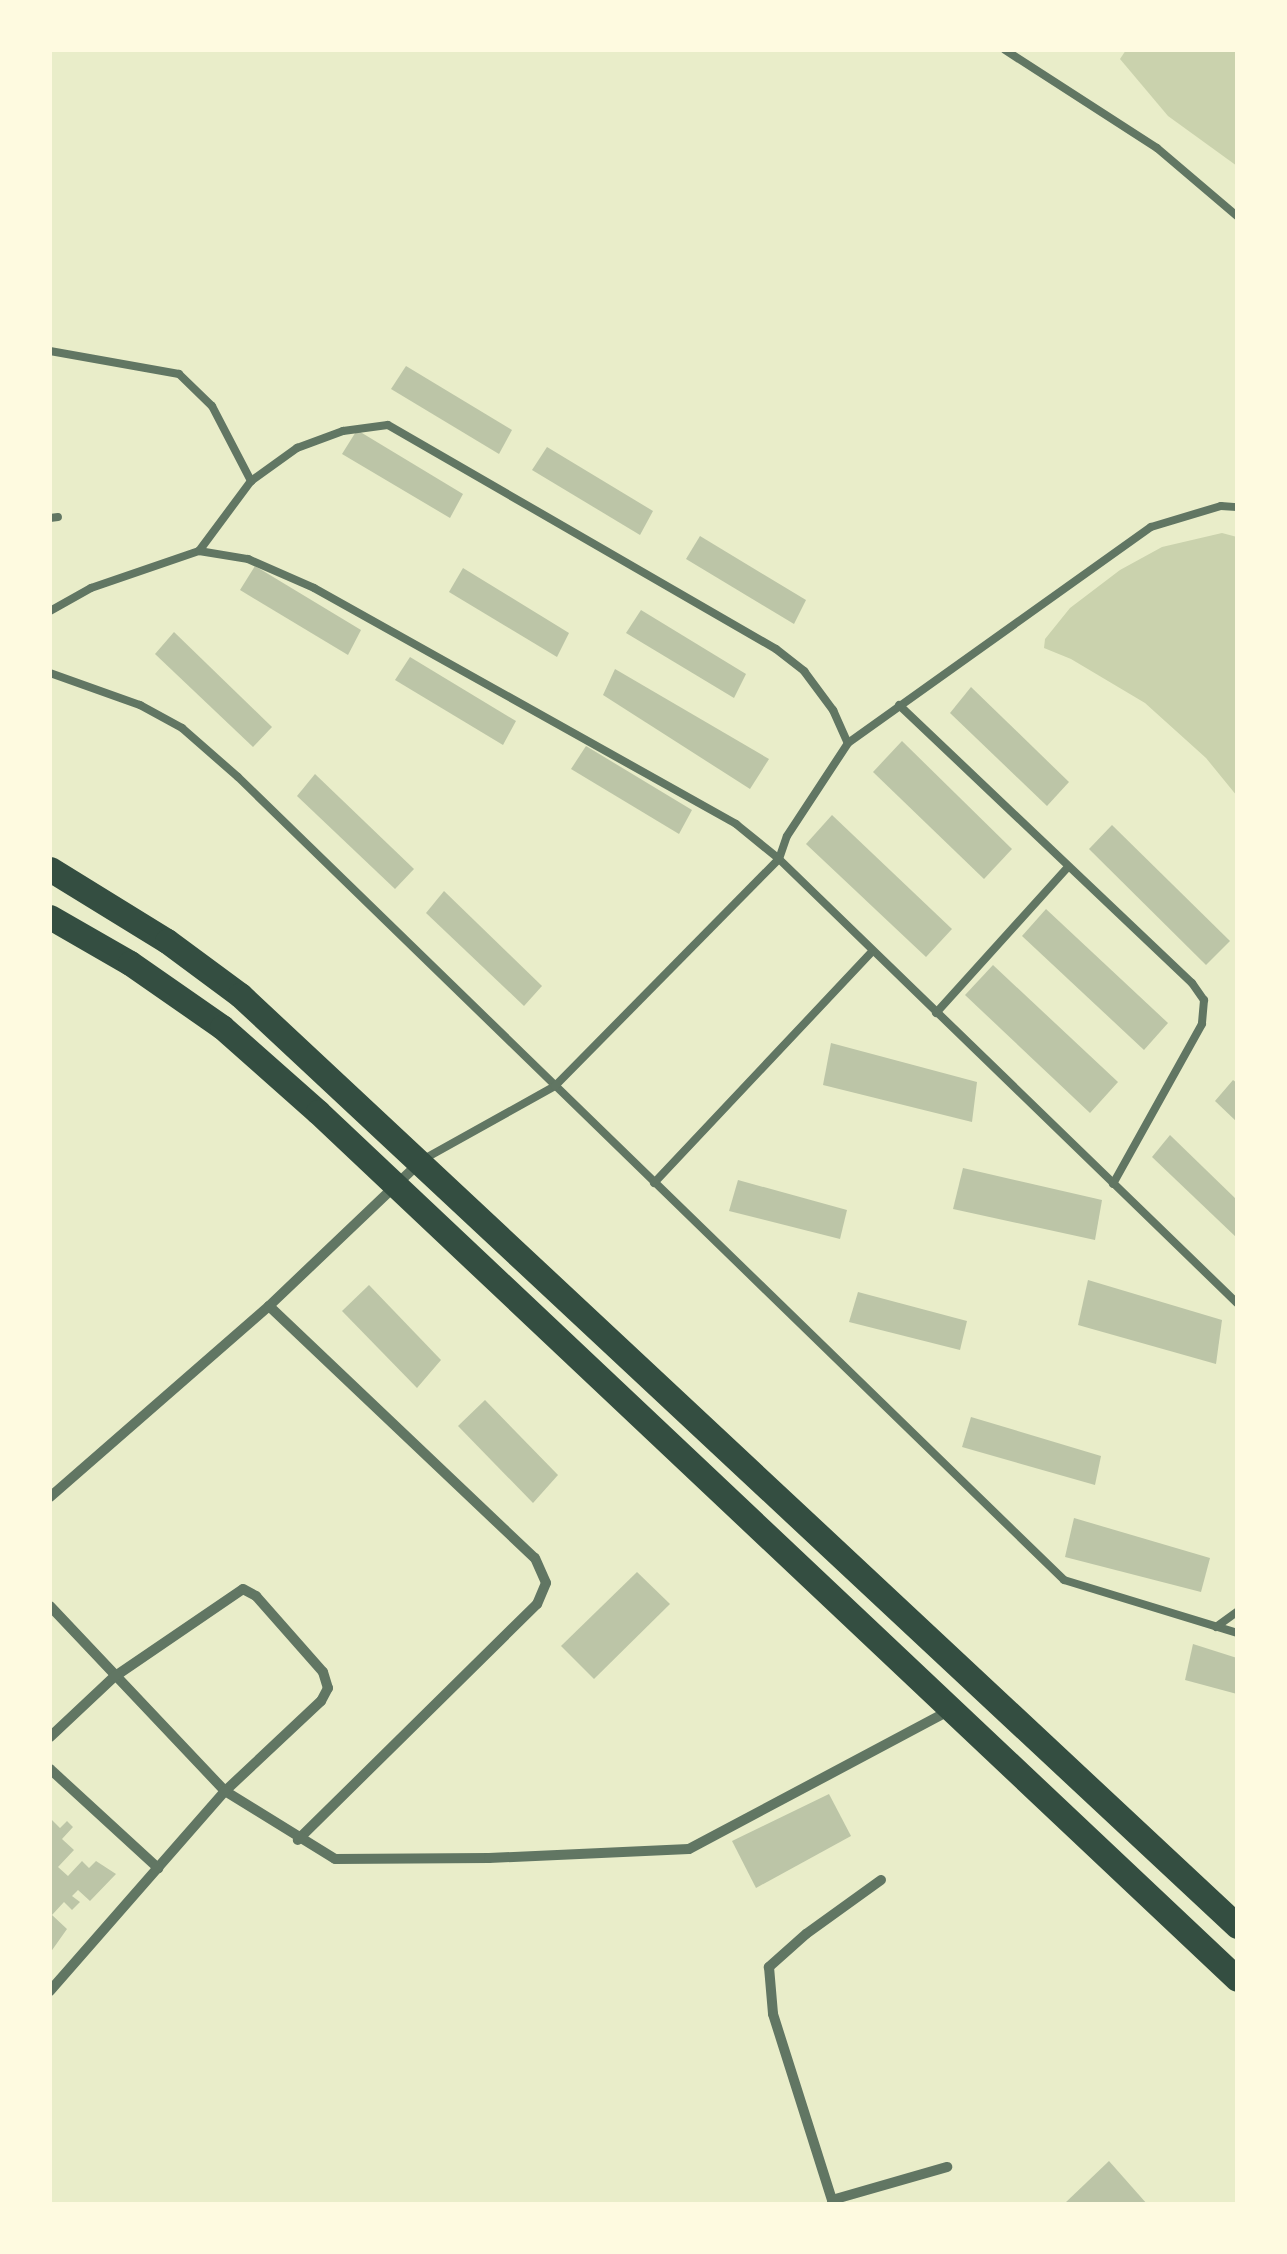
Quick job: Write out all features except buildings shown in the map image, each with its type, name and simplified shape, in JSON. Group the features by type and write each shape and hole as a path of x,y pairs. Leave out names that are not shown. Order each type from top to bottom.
{"highway":[{"path":"50,869 166,940 240,995 1237,1926"},
{"path":"50,917 130,963 222,1028 395,1185 948,1711 1237,1979"}],"street":[{"path":"50,1497 269,1306 421,1161"},
{"path":"269,1306 536,1558 546,1583 537,1604 298,1840"},
{"path":"50,1737 114,1677 229,1595 242,1590 256,1596 322,1672 328,1688 321,1701 225,1791 50,1991"},
{"path":"50,1606 225,1791 298,1840 335,1859 689,1849 948,1711"},
{"path":"50,1769 158,1868"},
{"path":"881,1880 806,1934 769,1967 772,2014 831,2203 947,2167"}],"lane":[{"path":"1006,50 1157,148 1237,216"},
{"path":"50,351 179,374 212,406 251,481"},
{"path":"199,552 251,481 297,448 343,431 388,425 776,648 804,670 833,710 848,744"},
{"path":"421,1161 555,1086 779,860 788,836 848,744 1151,526 1221,506 1237,507"},
{"path":"50,611 92,588 199,552 248,559 314,588 736,824 779,860 1237,1302"},
{"path":"50,673 140,705 182,728 238,777 1064,1580 1237,1633"},
{"path":"899,704 1192,983 1204,1000 1202,1024 1113,1184"},
{"path":"936,1014 1068,868"},
{"path":"654,1183 872,952"},
{"path":"1216,1627 1237,1612"}],"green space":[{"path":"1126,50 1237,50 1237,166 1168,116 1120,59"},
{"path":"1222,533 1237,537 1237,796 1206,758 1145,703 1071,659 1044,648 1045,639 1070,608 1120,570 1162,547"}]}
